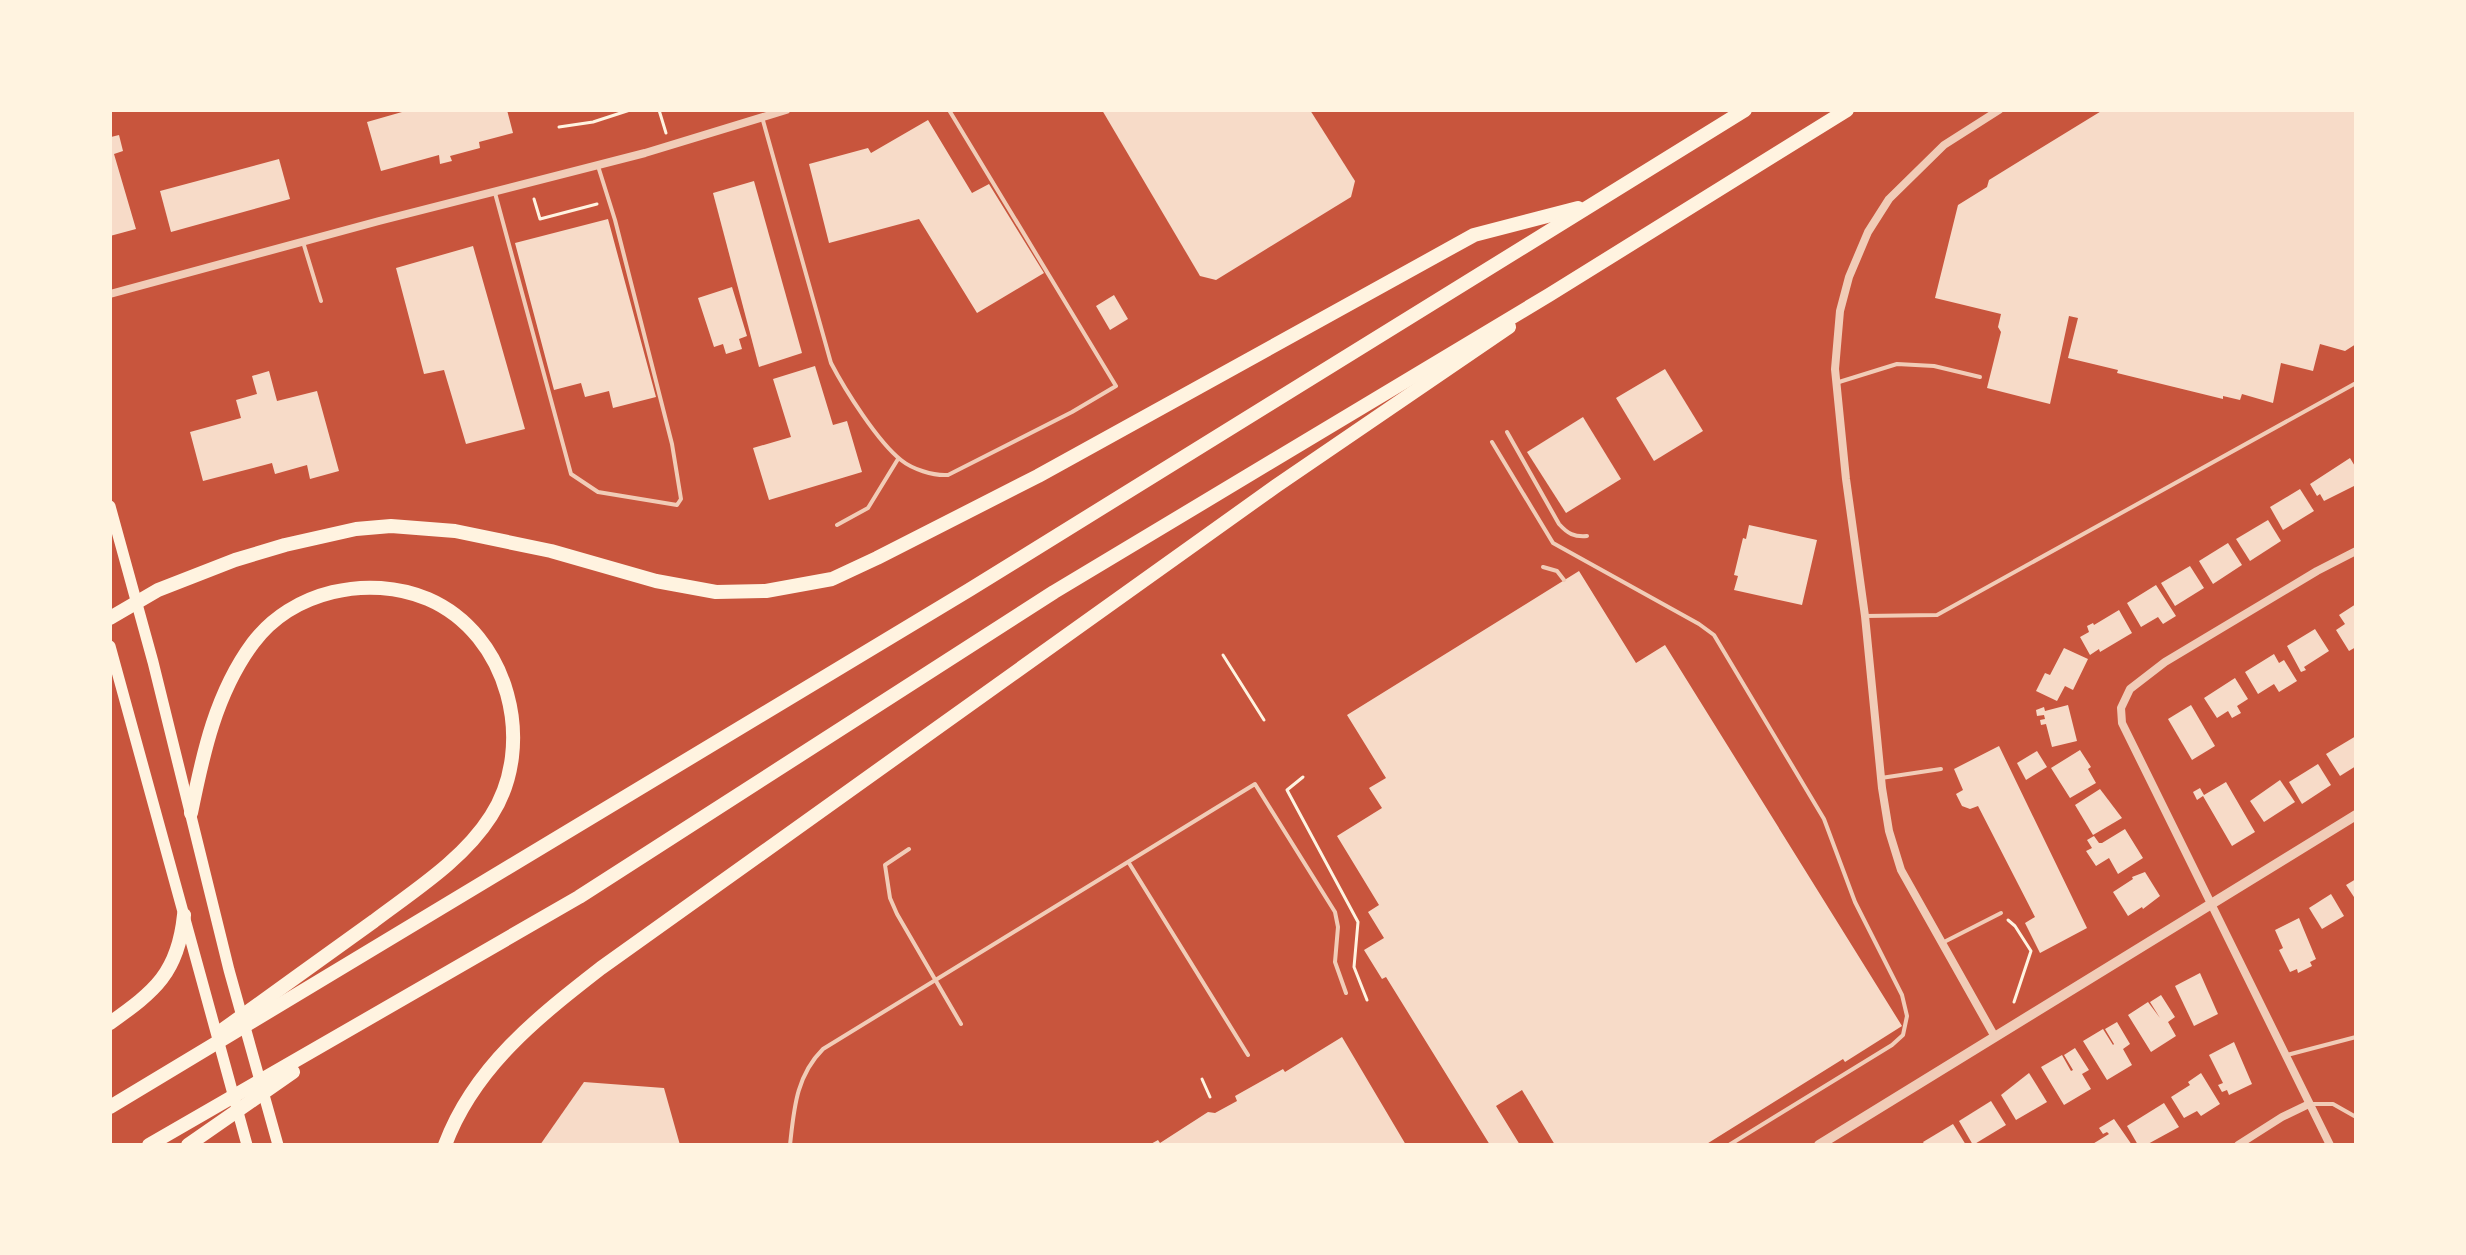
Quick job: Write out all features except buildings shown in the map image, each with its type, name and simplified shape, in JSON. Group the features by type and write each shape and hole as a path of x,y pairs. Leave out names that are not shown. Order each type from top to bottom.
{"highway":[{"path":"110,1107 929,614 1745,110"},
{"path":"149,1145 579,897 1054,592 1549,295 1847,110"},
{"path":"110,618 158,590 273,548 356,529 391,526 455,531 551,551 656,581 716,592 766,591 832,579 1038,476 1474,235 1594,203"},
{"path":"445,1145 465,1102 486,1071 544,1012 601,968 1263,495 1499,335 1549,295"},
{"path":"143,1087 398,904 463,851 492,815 512,768 515,744 510,700 497,670 469,628 430,600 390,589 366,588 313,597 286,611 255,641 232,676 205,746 192,819"},
{"path":"110,1023 149,992 172,967 181,941 184,915"},
{"path":"188,1145 373,1016"}],"main road":[{"path":"110,506 138,602 210,898 278,1145"},
{"path":"110,646 247,1145"}],"street":[{"path":"110,294 669,146 786,110"},
{"path":"1995,1037 1901,870 1889,831 1836,382 1840,311 1849,277 1868,232 1889,199 1944,145 1999,110"},
{"path":"2330,1145 2122,723 2121,708 2130,689 2165,662 2356,551"},
{"path":"1819,1145 2356,815"},
{"path":"2238,1145 2309,1104"}],"lane":[{"path":"762,117 831,363 842,383 898,459 934,474 948,475 1116,386 949,110"},
{"path":"494,191 571,474 598,492 677,505 681,499 672,444 598,165"},
{"path":"303,241 321,301"},
{"path":"1836,382 1897,364 1934,366 1980,377"},
{"path":"1865,616 1937,615 2356,383"},
{"path":"1507,432 1559,524 1576,537 1587,536"},
{"path":"1492,442 1553,543 1714,635 1824,819 1855,902 1906,1006 1903,1035 1892,1045 1729,1145"},
{"path":"837,525 868,508 898,459"},
{"path":"1543,567 1557,571 1564,580"},
{"path":"1881,778 1941,769"},
{"path":"790,1145 797,1091 815,1057 833,1043 1255,784 1335,912 1338,927 1335,962 1346,993"},
{"path":"909,849 885,865 885,879 897,914 961,1024"},
{"path":"1129,863 1248,1055"},
{"path":"1941,943 2001,913"},
{"path":"2285,1056 2356,1037"},
{"path":"2309,1104 2333,1104 2356,1117"}],"path":[{"path":"559,127 593,122 630,110"},
{"path":"659,110 669,146"},
{"path":"534,199 540,219 607,201"},
{"path":"1223,655 1264,720"},
{"path":"2001,913 2015,926 2031,951 2014,1002"},
{"path":"1202,1079 1210,1097"}]}
